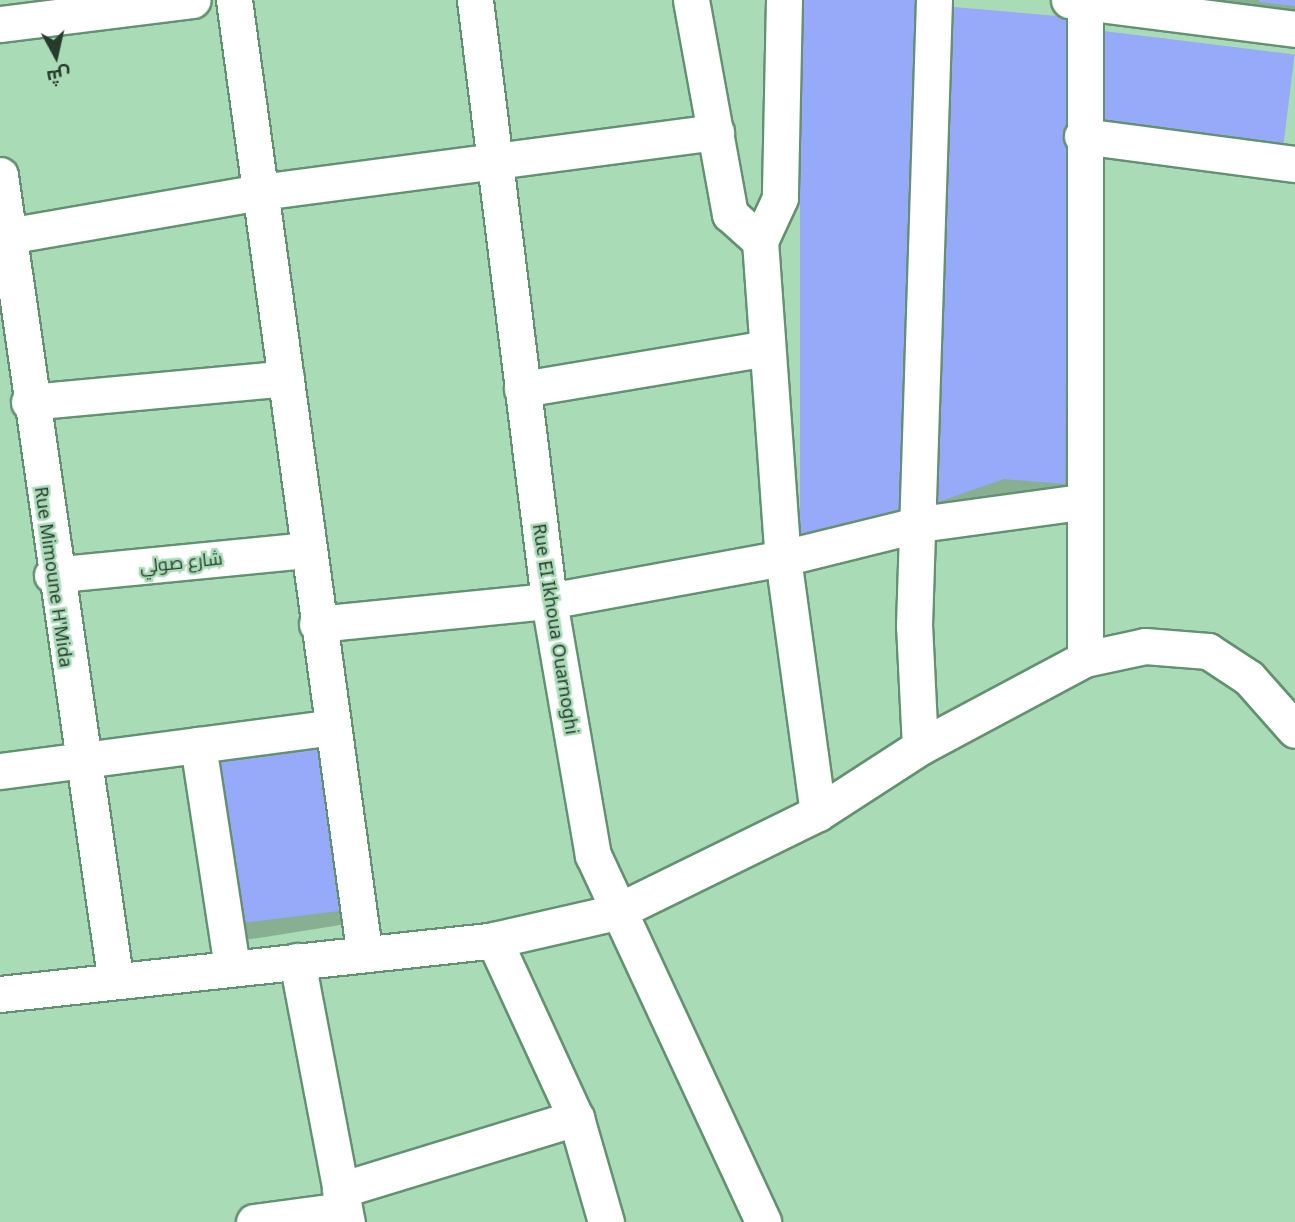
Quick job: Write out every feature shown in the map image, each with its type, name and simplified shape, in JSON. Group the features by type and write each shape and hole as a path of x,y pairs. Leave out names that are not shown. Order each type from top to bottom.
{"street":[{"path":"0,23 193,0"},
{"path":"234,0 363,950"},
{"name":"Rue EI Ikhoua Ouarnoghi","path":"475,0 499,160 522,389 549,601 593,855 616,912 762,1222"},
{"path":"691,0 730,215 760,241"},
{"path":"784,0 780,198 760,241 783,558 818,813"},
{"path":"920,747 914,626 920,524 934,0"},
{"path":"1085,660 1081,502 1082,136 1077,2 1200,9 1295,29"},
{"path":"8,236 260,192 716,132"},
{"path":"1082,136 1295,164"},
{"name":"Rue Mimoune H'Mida","path":"0,175 52,575 115,977"},
{"path":"522,389 767,348"},
{"path":"29,402 286,378"},
{"path":"317,624 549,601 783,558 920,524 1081,502"},
{"name":"شارع صولي","path":"52,575 309,550"},
{"path":"0,994 115,977 297,961 363,950 494,940 616,912 818,813 920,747 1085,660 1145,646 1208,651 1249,678 1295,730"},
{"path":"0,771 332,727"},
{"path":"198,744 232,968"},
{"path":"494,940 576,1118 606,1222"},
{"path":"297,961 344,1207"},
{"path":"254,1222 344,1207 576,1118"}],"building":[{"path":"800,0 925,0 925,540 800,540"},
{"path":"1295,0 1295,6 1259,2"},
{"path":"954,7 1069,17 1065,484 1004,479 935,503"},
{"path":"1104,31 1295,54 1282,155 1092,131"},
{"path":"320,737 341,911 234,924 213,750"}]}
